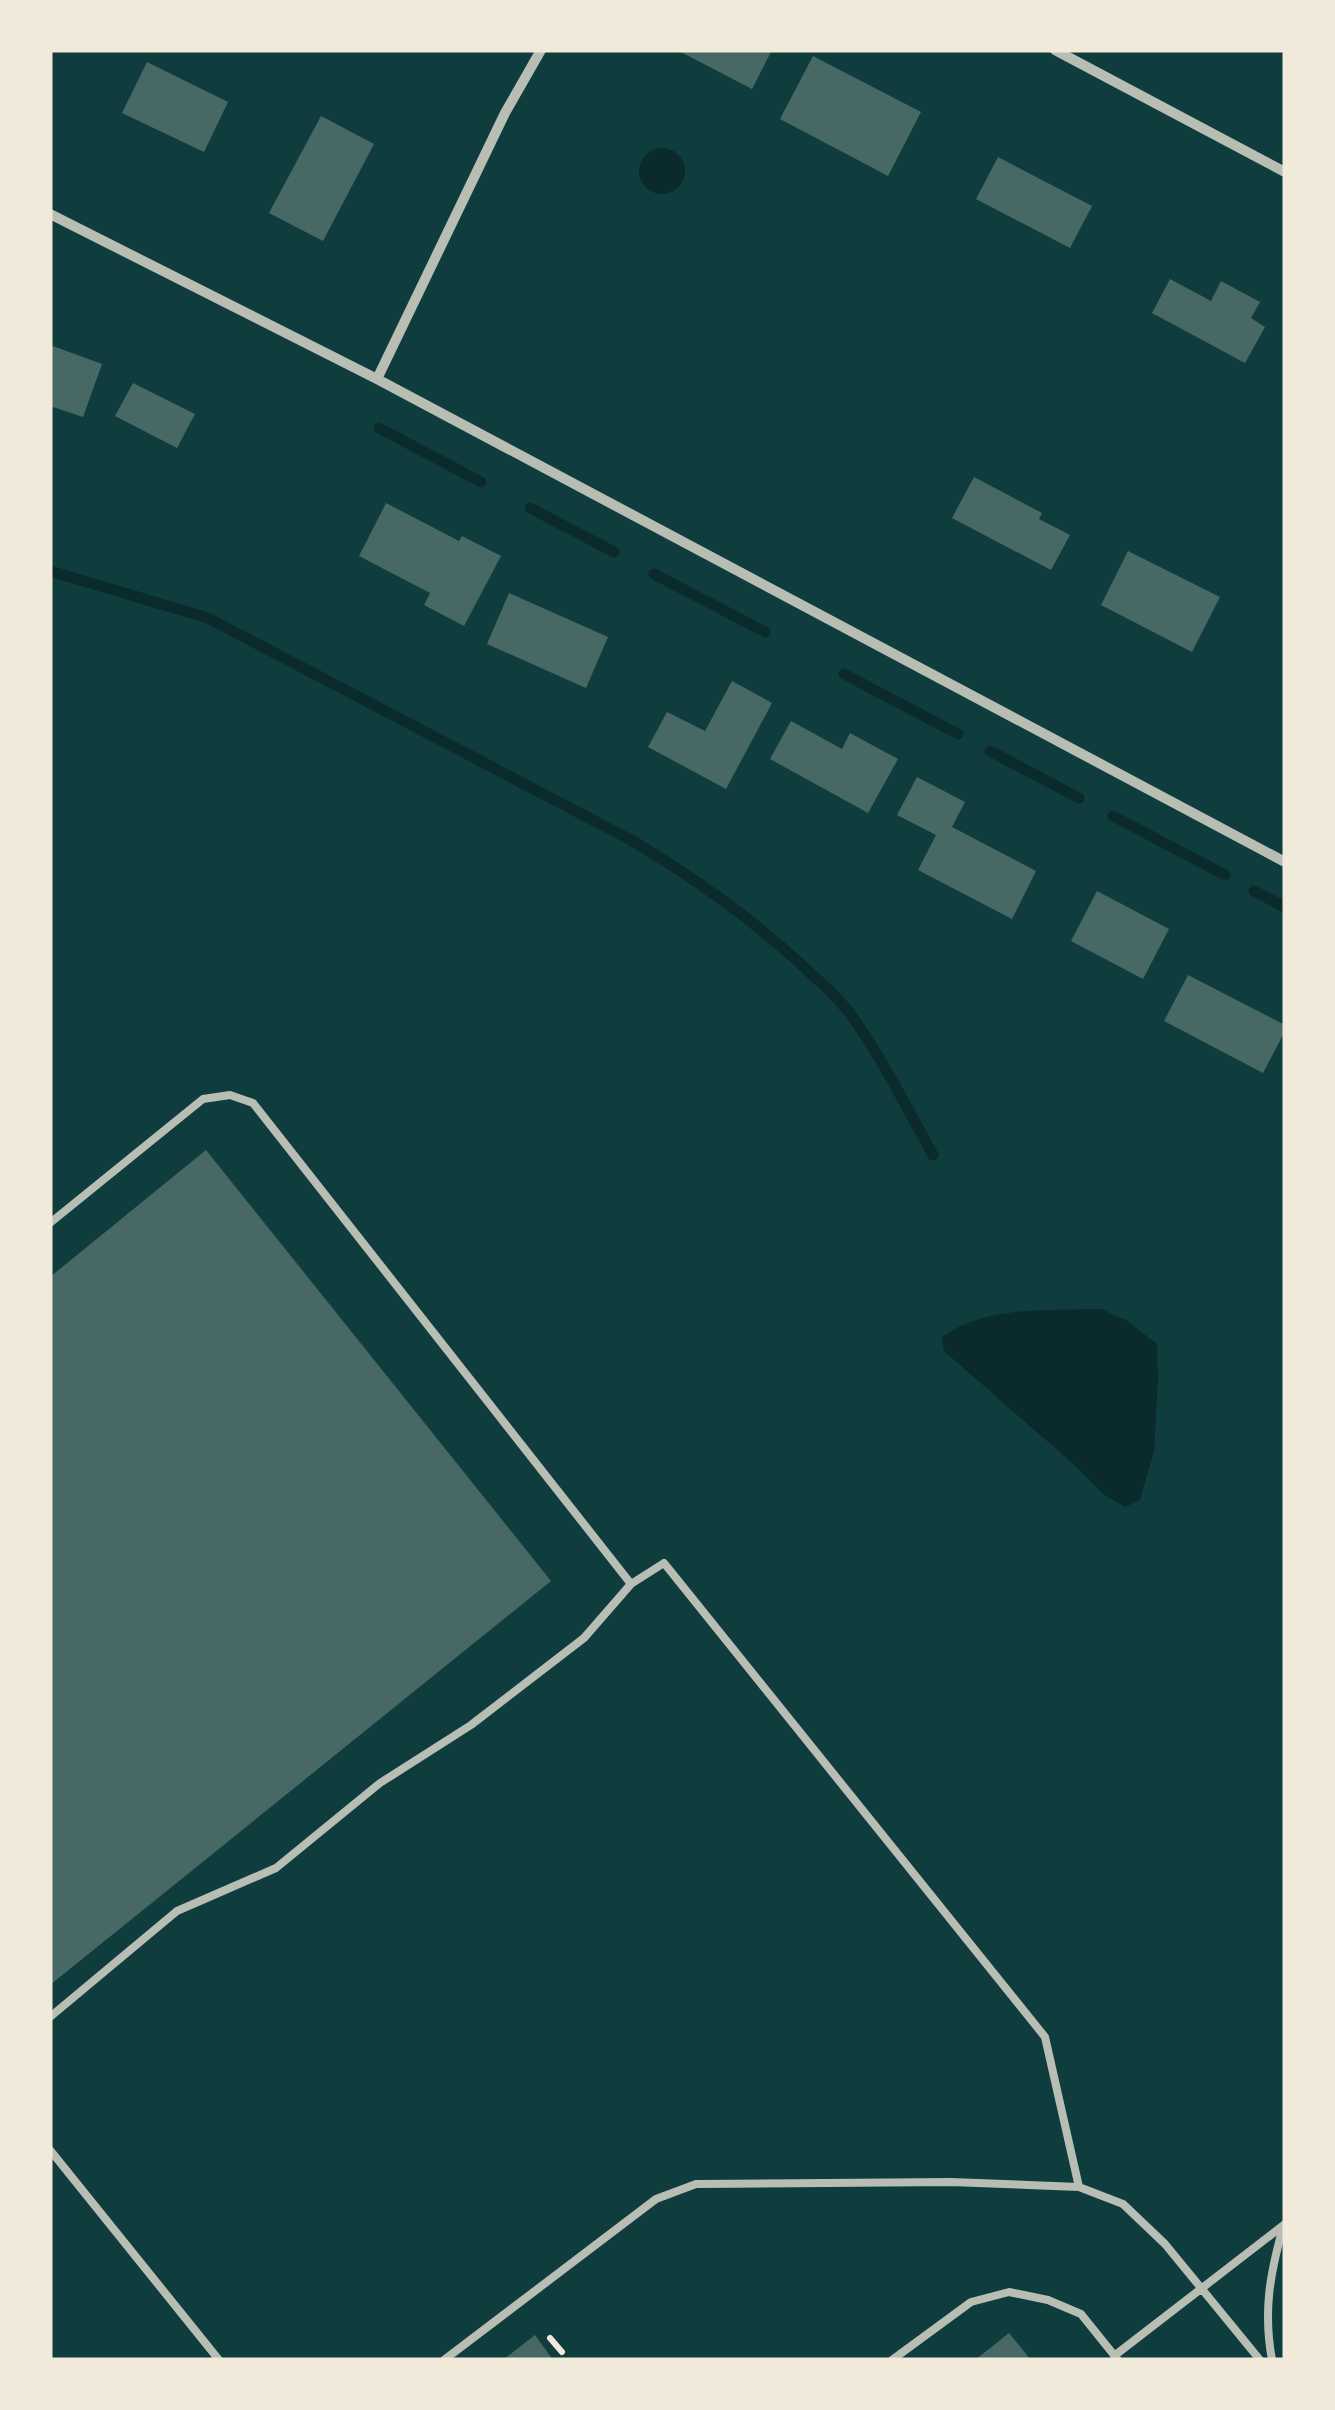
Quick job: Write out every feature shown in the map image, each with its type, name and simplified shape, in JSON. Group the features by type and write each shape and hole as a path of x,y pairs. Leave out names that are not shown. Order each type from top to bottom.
{"street":[{"path":"377,378 505,113 541,50"},
{"path":"1055,50 1285,172"},
{"path":"50,214 377,378 1285,862"}],"lane":[{"path":"50,1222 202,1100 230,1095 252,1104 631,1584"},
{"path":"50,2017 178,1911 276,1868 380,1783 470,1725 584,1638 631,1584 664,1563 1045,2038 1080,2187"},
{"path":"50,2150 220,2360"},
{"path":"444,2360 656,2199 696,2184 951,2182 1080,2187 1123,2204 1165,2244 1260,2360"},
{"path":"892,2360 971,2302 1009,2292 1048,2300 1081,2314 1116,2358 1284,2225"},
{"path":"1272,2360 1267,2300 1284,2225"}],"path":[{"path":"550,2338 562,2352"}],"water":[{"path":"662,148 678,155 685,171 678,187 662,194 646,187 639,171 646,155"},
{"path":"1101,1309 1126,1320 1157,1344 1154,1451 1140,1500 1125,1507 1103,1494 944,1351 942,1337 978,1319 998,1315"}],"building":[{"path":"677,50 772,50 752,89"},
{"path":"813,56 921,112 888,176 780,119"},
{"path":"147,62 228,102 204,152 122,113"},
{"path":"321,116 374,144 323,241 269,213"},
{"path":"998,157 1092,206 1070,248 976,199"},
{"path":"1170,279 1211,301 1221,281 1260,302 1251,318 1265,327 1245,363 1152,313"},
{"path":"50,345 102,364 83,417 50,406"},
{"path":"133,383 195,414 177,448 115,416"},
{"path":"974,477 1042,513 1039,519 1070,535 1051,570 952,518"},
{"path":"386,503 459,541 462,536 501,556 464,626 424,605 430,593 359,556"},
{"path":"1128,551 1220,597 1192,652 1101,605"},
{"path":"509,593 608,637 586,688 487,644"},
{"path":"732,681 772,703 726,789 648,747 667,712 705,731"},
{"path":"791,721 842,749 850,733 898,759 868,813 770,759"},
{"path":"917,777 965,802 952,827 1036,871 1012,919 918,870 936,835 897,815"},
{"path":"1097,891 1169,929 1143,979 1071,941"},
{"path":"1188,975 1285,1025 1263,1073 1164,1021"},
{"path":"206,1150 551,1581 50,1985 50,1277"},
{"path":"1009,2333 1031,2360 975,2360"},
{"path":"535,2335 553,2360 503,2360"}],"waterway":[{"path":"379,428 481,482"},
{"path":"530,508 614,552"},
{"path":"50,571 208,618 631,840 677,869 763,932 832,993 877,1054 933,1155"},
{"path":"654,574 765,632"},
{"path":"844,674 958,734"},
{"path":"990,751 1079,798"},
{"path":"1113,816 1225,875"},
{"path":"1254,891 1285,907"}]}
